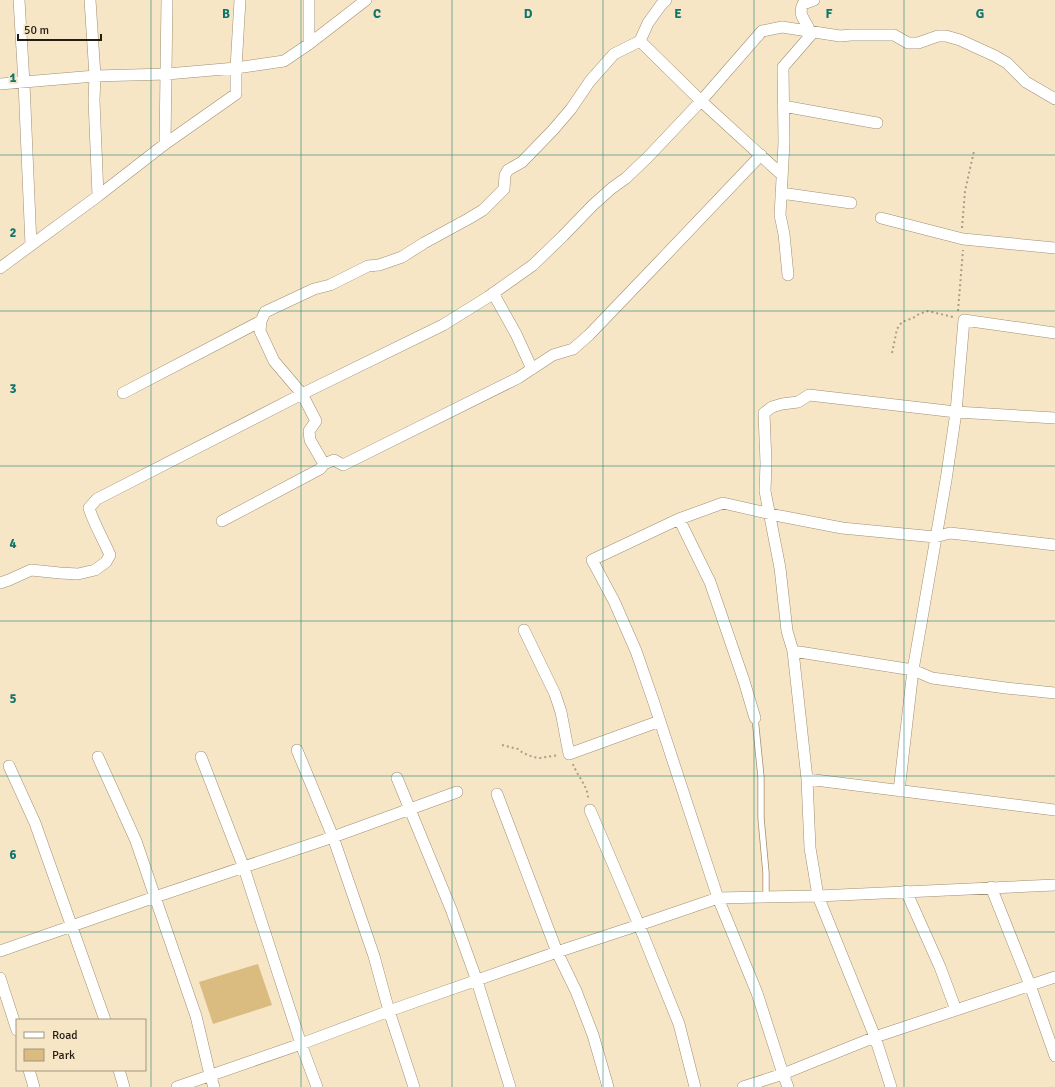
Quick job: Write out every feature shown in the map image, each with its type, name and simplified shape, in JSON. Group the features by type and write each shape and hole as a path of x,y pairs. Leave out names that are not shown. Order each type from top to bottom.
{"street":[{"path":"19,0 31,245"},
{"path":"90,0 95,76 94,100 98,196"},
{"path":"166,144 167,0"},
{"path":"0,268 166,144 236,94 240,0"},
{"path":"309,0 309,44"},
{"path":"0,84 95,76 167,74 236,68 284,61 309,44 366,0"},
{"path":"324,464 310,440 309,431 316,421 302,394 274,361 260,332 261,321 265,312 314,289 330,285 368,266 379,265 402,257 483,210 504,189 505,175 508,170 522,162 553,130 571,109 590,81 614,54 640,41 648,23 666,0"},
{"path":"788,274 784,234 780,215 784,143 783,67 810,36 811,31 802,16 801,9 803,4 814,0"},
{"path":"0,583 31,570 78,574 95,570 106,562 110,556 103,538 91,516 89,508 97,499 302,394 443,325 533,265 593,205 626,178 648,157 701,101 762,31 782,27 840,36 894,35 908,43 918,43 938,36 946,36 960,40 995,56 1007,63 1026,82 1055,99"},
{"path":"640,41 701,101 782,175"},
{"path":"783,106 877,123"},
{"path":"222,521 320,468 324,464 334,460 343,466 518,378 553,355 573,348 589,335 760,155"},
{"path":"781,193 851,203"},
{"path":"881,218 963,239 1055,248"},
{"path":"493,293 516,334 532,369"},
{"path":"899,791 914,670 956,412 961,319 1055,332"},
{"path":"123,393 261,321"},
{"path":"891,1087 875,1037 818,896 810,848 807,779 793,651 787,631 780,568 765,491 766,463 764,413 772,407 798,402 809,395 956,412 1055,418"},
{"path":"788,1087 757,993 718,898 636,651 614,602 592,560 679,519 723,504 842,528 935,537 950,534 1055,545"},
{"path":"679,519 710,582 755,718"},
{"path":"524,630 555,694 561,712 569,754 660,721"},
{"path":"793,651 914,670 932,678 1055,693"},
{"path":"297,750 333,837 374,956 389,1011 414,1087"},
{"path":"98,757 136,841 196,1016 214,1087"},
{"path":"201,758 244,868 301,1044 317,1087"},
{"path":"8,766 35,823 106,1019"},
{"path":"397,778 451,909 477,981 510,1087"},
{"path":"807,779 1055,810"},
{"path":"0,951 155,897 244,868 457,792"},
{"path":"497,794 557,952 576,991 593,1035 608,1087"},
{"path":"590,810 679,1024 695,1087"},
{"path":"177,1087 557,952 718,898 818,896 1055,885"},
{"path":"991,887 1030,985 1055,1056"},
{"path":"906,891 940,967 956,1010"},
{"path":"743,1087 783,1074 875,1037 1055,977"},
{"path":"0,978 16,1027"},
{"path":"29,1071 34,1087"},
{"path":"120,1071 124,1087"}],"lane":[{"path":"755,718 766,873 766,897"}],"path":[{"path":"892,353 897,329 902,322 928,311 961,319 962,229 965,191 974,152"},
{"path":"502,745 518,749 523,753 540,758 569,754 577,775 587,791 590,810"}],"green space":[{"path":"258,964 272,1005 213,1024 199,982"}]}
